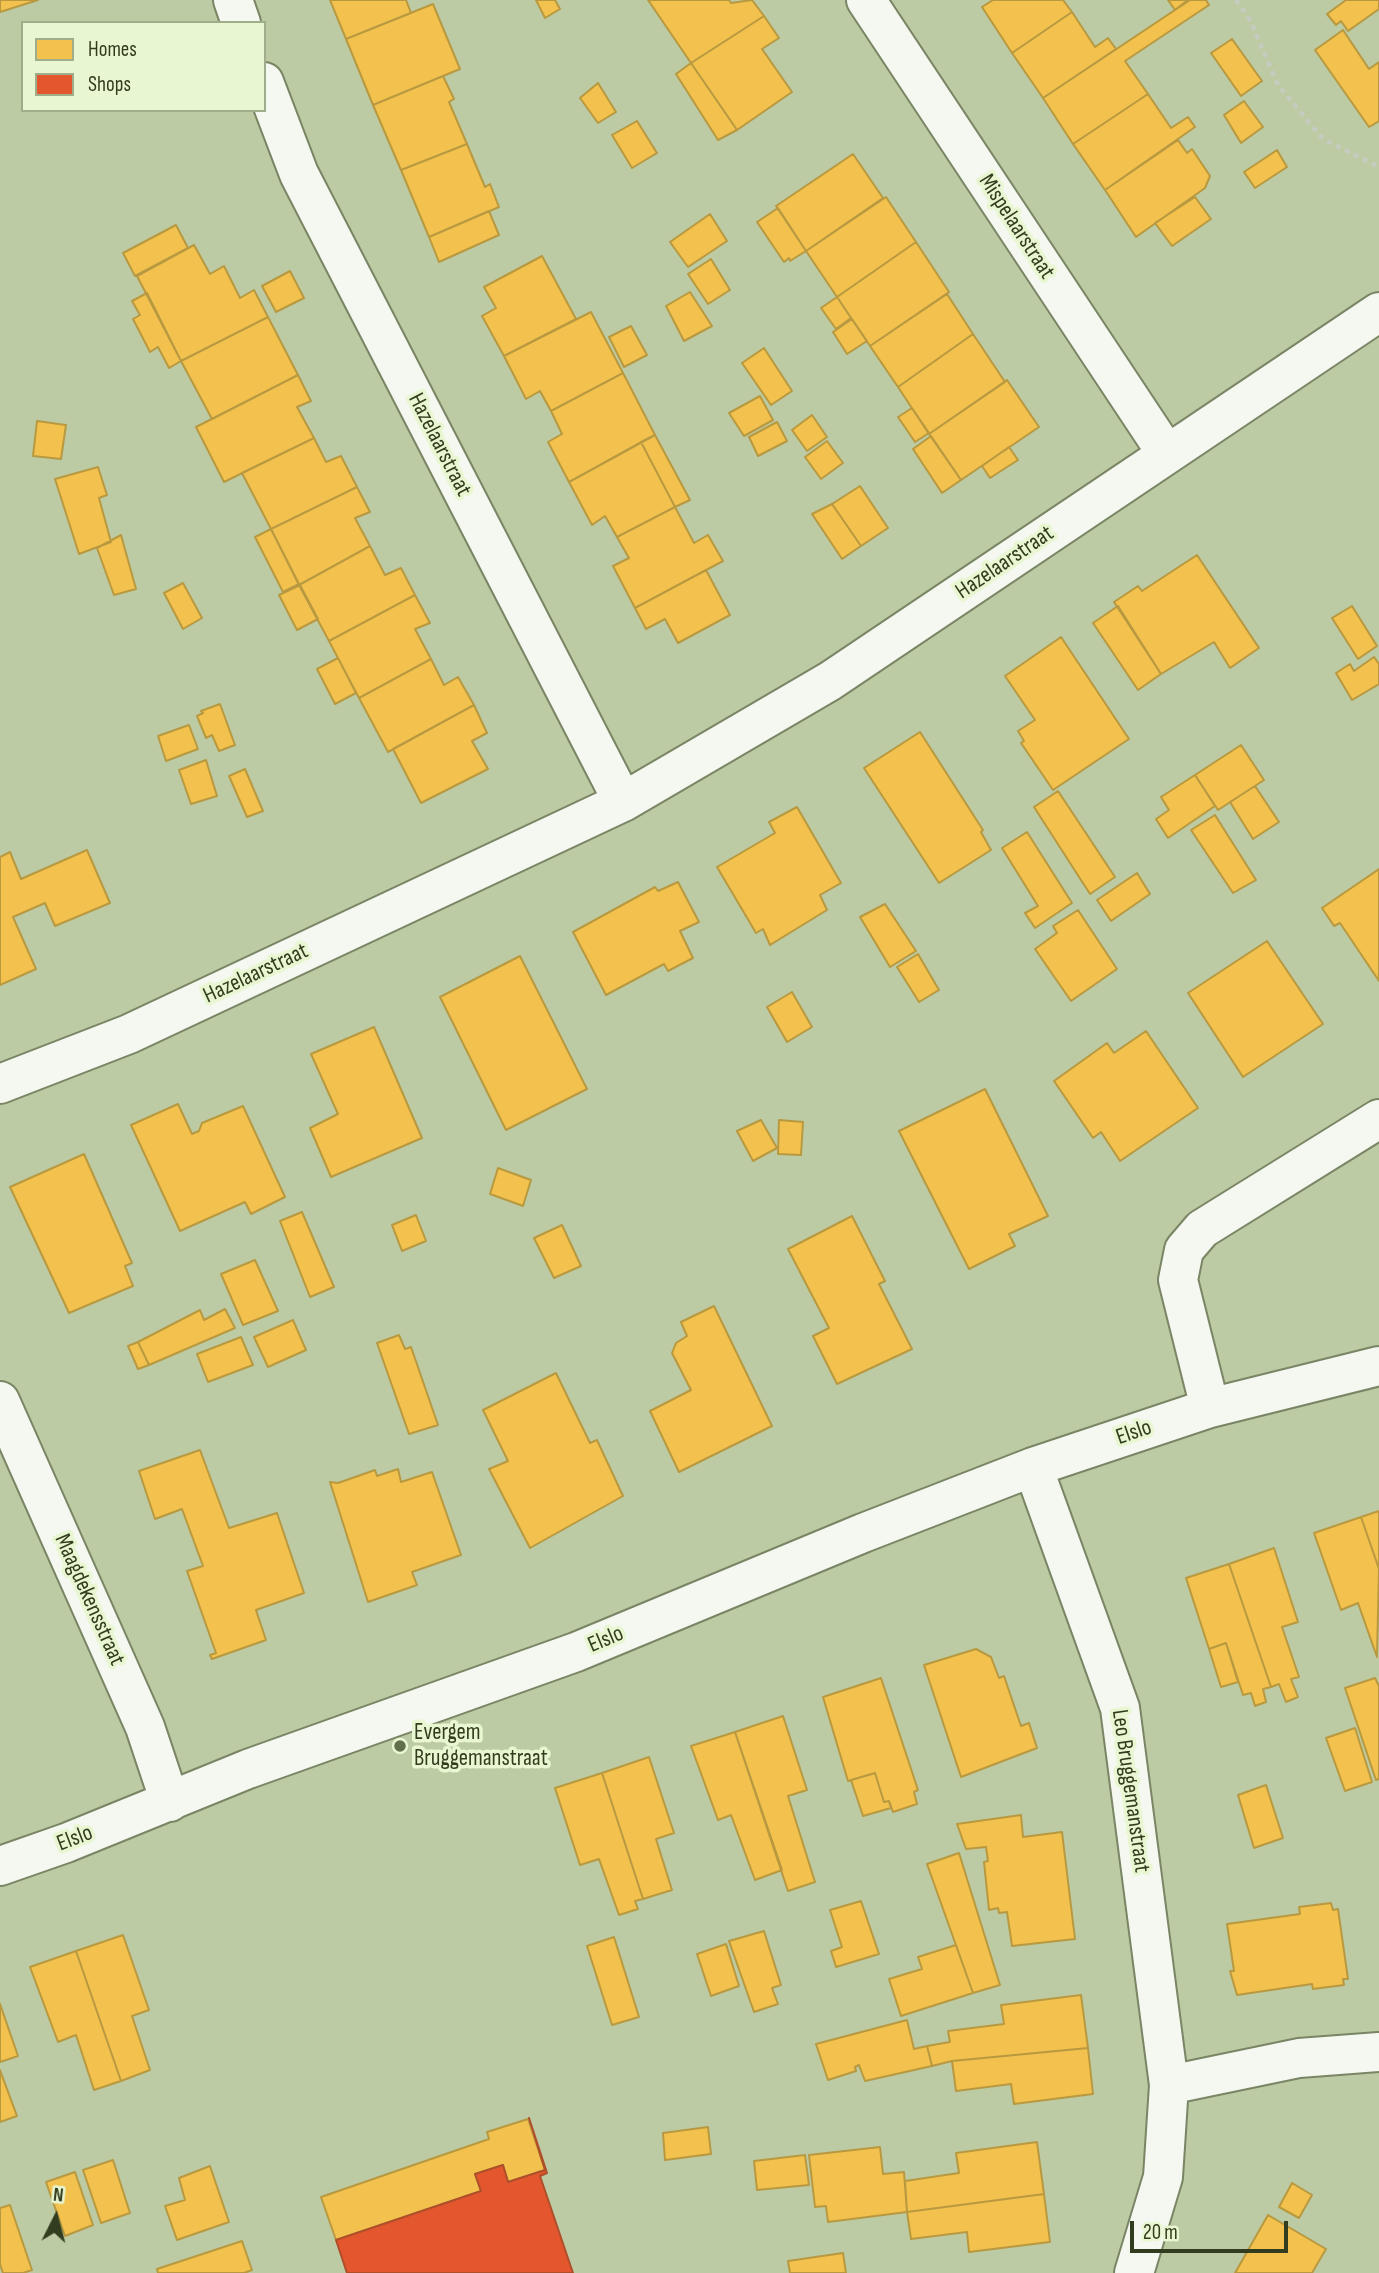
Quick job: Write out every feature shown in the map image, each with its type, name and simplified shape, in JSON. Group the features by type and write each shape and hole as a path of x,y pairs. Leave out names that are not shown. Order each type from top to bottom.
{"street":[{"path":"233,0 241,21"},
{"name":"Mispelaarstraat","path":"866,0 1167,454"},
{"name":"Hazelaarstraat","path":"266,87 299,174 623,802"},
{"name":"Hazelaarstraat","path":"0,1084 129,1034 623,802 830,681 1379,312"},
{"path":"1210,1408 1178,1280 1184,1250 1202,1229 1379,1119"},
{"name":"Elslo","path":"0,1866 170,1802 248,1769 576,1653 851,1538 1033,1468 1210,1408 1379,1366"},
{"name":"Maagdekensstraat","path":"0,1401 145,1727 170,1802"},
{"name":"Leo Bruggemanstraat","path":"1033,1468 1120,1708 1169,2085 1163,2177 1134,2273"},
{"path":"1169,2085 1299,2058 1379,2052"}],"path":[{"path":"1236,0 1250,20 1278,85 1315,130 1323,139 1375,165 1379,170"}],"building: Homes":[{"path":"0,0 38,0 0,12"},
{"path":"330,0 406,0 411,13 346,39"},
{"path":"536,0 555,0 560,9 545,18"},
{"path":"648,0 729,0 731,3 752,0 764,16 691,63"},
{"path":"993,0 1063,0 1072,12 1012,53 982,7"},
{"path":"1168,0 1188,0 1175,10"},
{"path":"1190,0 1206,0 1209,5 1125,61 1148,94 1073,144 1043,98"},
{"path":"1346,0 1379,0 1379,9 1348,31 1341,21 1336,25 1327,14"},
{"path":"433,4 460,69 373,105 346,39"},
{"path":"1072,12 1095,47 1108,38 1116,49 1043,98 1012,53"},
{"path":"764,16 779,38 762,49 792,92 737,130 691,63"},
{"path":"1343,30 1369,69 1379,62 1379,121 1369,127 1315,50"},
{"path":"1232,39 1262,81 1241,96 1211,53"},
{"path":"691,63 737,130 718,140 676,74"},
{"path":"443,76 454,99 449,102 467,144 401,170 373,105"},
{"path":"598,83 616,112 598,123 580,98"},
{"path":"1148,94 1171,128 1188,117 1195,127 1105,190 1073,144"},
{"path":"1244,101 1263,127 1241,143 1224,115"},
{"path":"637,121 657,153 632,168 612,135"},
{"path":"1178,140 1187,153 1192,149 1210,176 1205,188 1136,237 1105,190"},
{"path":"467,144 485,187 490,184 499,207 429,237 401,170"},
{"path":"1277,150 1287,167 1255,188 1244,172"},
{"path":"853,154 883,198 806,251 776,206"},
{"path":"886,197 916,242 837,297 806,251"},
{"path":"1195,197 1211,219 1172,246 1155,223"},
{"path":"778,208 806,251 790,261 789,258 784,262 757,222"},
{"path":"489,211 499,235 439,262 429,237"},
{"path":"710,214 727,241 688,267 670,242"},
{"path":"176,225 188,248 135,276 123,253"},
{"path":"916,242 949,292 870,346 837,297"},
{"path":"194,245 210,274 224,266 240,298 254,290 268,317 181,361 137,276"},
{"path":"542,256 576,319 504,356 482,316 496,308 484,287"},
{"path":"711,259 730,290 708,304 688,274"},
{"path":"290,271 304,298 276,312 262,286"},
{"path":"690,292 712,326 684,341 666,306"},
{"path":"147,293 181,361 169,368 158,347 150,352 133,319 140,315 132,301"},
{"path":"947,294 973,334 898,387 870,346"},
{"path":"837,297 851,318 836,329 821,308"},
{"path":"591,312 623,373 551,411 540,391 526,399 504,356"},
{"path":"268,317 298,375 212,419 181,361"},
{"path":"852,319 867,341 847,354 833,332"},
{"path":"631,326 647,355 624,367 609,337"},
{"path":"973,334 1005,382 929,434 898,387"},
{"path":"764,348 792,391 771,405 742,363"},
{"path":"623,373 655,435 569,482 548,442 562,434 551,411"},
{"path":"298,375 311,401 297,407 314,438 224,482 196,427"},
{"path":"1007,380 1039,427 961,480 929,434"},
{"path":"760,396 773,420 744,436 729,413"},
{"path":"912,408 929,433 915,442 898,417"},
{"path":"812,415 827,437 807,451 792,430"},
{"path":"37,421 66,425 61,459 33,456"},
{"path":"777,422 787,441 758,456 749,437"},
{"path":"655,435 690,500 675,507 641,442"},
{"path":"931,436 961,480 942,493 913,449"},
{"path":"314,438 326,462 341,456 357,487 271,529 242,473"},
{"path":"827,441 843,463 821,479 805,457"},
{"path":"641,442 675,507 617,537 605,516 592,525 569,482"},
{"path":"1009,447 1018,460 990,478 982,466"},
{"path":"98,467 107,495 99,498 111,542 79,554 55,479"},
{"path":"860,486 888,528 861,546 832,504"},
{"path":"357,487 370,512 355,518 370,546 299,585 271,529"},
{"path":"832,504 861,546 842,559 812,514"},
{"path":"675,507 694,543 708,535 723,561 635,608 613,566 629,558 617,537"},
{"path":"271,529 299,584 283,592 255,537"},
{"path":"121,535 136,589 114,595 97,548"},
{"path":"370,546 385,575 401,568 415,595 329,641 299,585"},
{"path":"1197,555 1259,648 1230,668 1214,642 1161,674 1114,602 1138,586 1142,591"},
{"path":"706,570 730,615 678,643 665,619 646,629 635,608"},
{"path":"183,583 202,618 183,629 164,593"},
{"path":"300,585 318,619 297,630 279,595"},
{"path":"415,595 430,623 415,629 431,659 359,698 329,641"},
{"path":"1118,606 1161,674 1138,690 1093,623"},
{"path":"1352,606 1377,646 1358,659 1332,618"},
{"path":"1061,637 1129,739 1053,790 1021,743 1024,741 1018,731 1035,720 1005,676"},
{"path":"1374,657 1379,664 1379,684 1352,700 1336,673 1350,664 1354,671"},
{"path":"338,658 356,693 335,704 317,669"},
{"path":"431,659 444,685 458,677 474,705 388,752 359,698"},
{"path":"220,704 235,745 219,751 212,735 206,738 197,716 203,713 201,711"},
{"path":"474,705 487,733 472,741 488,769 421,803 393,749"},
{"path":"189,725 198,749 166,761 158,736"},
{"path":"920,732 983,830 981,832 991,850 939,883 864,768"},
{"path":"1241,745 1264,780 1218,810 1195,775"},
{"path":"206,760 217,796 191,804 179,770"},
{"path":"245,769 263,811 247,817 229,776"},
{"path":"1195,775 1215,806 1168,838 1156,819 1169,810 1161,797"},
{"path":"1255,786 1279,822 1253,839 1230,802"},
{"path":"1058,791 1115,877 1090,894 1034,807"},
{"path":"797,807 841,883 820,895 827,910 770,945 763,929 756,933 717,867 775,833 769,822"},
{"path":"1215,815 1256,880 1233,893 1191,830"},
{"path":"1027,832 1072,903 1035,928 1025,913 1038,906 1002,848"},
{"path":"87,850 110,903 55,926 45,903 13,917 36,969 0,985 0,857 10,852 21,879"},
{"path":"1379,869 1379,981 1340,923 1334,926 1322,908"},
{"path":"1137,873 1150,894 1111,921 1097,900"},
{"path":"678,882 699,922 680,931 693,958 668,971 664,964 606,995 573,932 655,887 658,891"},
{"path":"885,904 916,951 890,967 860,917"},
{"path":"1078,910 1117,969 1071,1001 1035,949 1057,933 1053,926"},
{"path":"1267,941 1323,1024 1243,1077 1188,993"},
{"path":"918,954 939,990 919,1002 897,967"},
{"path":"520,956 587,1089 506,1130 440,997"},
{"path":"792,992 812,1027 787,1042 767,1007"},
{"path":"374,1027 422,1138 331,1177 310,1128 338,1114 311,1054"},
{"path":"1146,1031 1198,1108 1120,1161 1101,1132 1093,1138 1054,1081 1107,1043 1114,1053"},
{"path":"985,1089 1048,1216 1009,1234 1015,1246 969,1269 899,1131"},
{"path":"178,1104 192,1134 199,1131 202,1123 243,1106 285,1197 251,1214 245,1202 180,1231 131,1125"},
{"path":"761,1120 777,1148 753,1161 737,1131"},
{"path":"779,1120 803,1122 801,1155 778,1154"},
{"path":"84,1154 132,1263 125,1266 133,1286 69,1313 10,1187"},
{"path":"498,1168 531,1180 523,1206 490,1194"},
{"path":"302,1212 334,1287 310,1297 280,1221"},
{"path":"416,1215 426,1241 402,1251 392,1225"},
{"path":"852,1216 885,1281 879,1284 912,1349 837,1384 813,1336 829,1328 788,1249"},
{"path":"562,1225 581,1266 554,1278 534,1238"},
{"path":"255,1260 278,1311 243,1325 221,1274"},
{"path":"714,1306 772,1426 679,1472 650,1411 691,1390 672,1353 676,1343 687,1336 681,1322"},
{"path":"225,1309 235,1328 149,1365 138,1342 200,1310 204,1320"},
{"path":"293,1320 306,1350 268,1367 254,1337"},
{"path":"399,1335 405,1349 411,1347 438,1425 409,1434 377,1343"},
{"path":"241,1337 253,1365 208,1382 197,1354"},
{"path":"138,1342 149,1365 138,1369 128,1346"},
{"path":"556,1373 590,1443 597,1440 623,1496 530,1548 489,1469 508,1461 483,1410"},
{"path":"200,1450 229,1528 277,1513 304,1593 256,1610 266,1640 212,1659 210,1655 216,1653 187,1571 203,1566 182,1509 155,1519 139,1471"},
{"path":"398,1469 401,1482 432,1472 461,1555 412,1572 417,1585 368,1602 330,1482 338,1483 375,1470 377,1476"},
{"path":"1379,1511 1379,1569 1361,1517"},
{"path":"1361,1517 1379,1569 1377,1657 1358,1603 1341,1610 1314,1533"},
{"path":"1274,1548 1298,1622 1282,1627 1299,1677 1291,1679 1298,1697 1286,1702 1279,1684 1271,1687 1229,1564"},
{"path":"1229,1564 1271,1687 1263,1689 1266,1702 1255,1706 1251,1693 1243,1695 1226,1643 1209,1649 1186,1578"},
{"path":"1226,1643 1238,1682 1221,1687 1209,1649"},
{"path":"976,1649 991,1657 999,1678 1004,1676 1021,1726 1029,1723 1037,1748 961,1777 924,1665"},
{"path":"881,1678 918,1790 914,1792 917,1804 893,1812 889,1801 884,1802 875,1773 848,1781 823,1697"},
{"path":"1375,1678 1379,1686 1379,1779 1376,1780 1345,1688"},
{"path":"783,1716 807,1790 788,1796 815,1882 788,1891 735,1732"},
{"path":"1355,1728 1372,1782 1345,1791 1326,1738"},
{"path":"735,1732 782,1870 755,1880 731,1815 718,1820 691,1746"},
{"path":"649,1757 674,1833 656,1839 672,1890 643,1899 602,1773"},
{"path":"602,1773 643,1899 635,1901 638,1909 619,1915 599,1859 580,1865 555,1788"},
{"path":"875,1773 884,1802 889,1801 891,1808 863,1816 851,1780"},
{"path":"1266,1785 1283,1838 1254,1848 1238,1795"},
{"path":"1021,1815 1023,1837 1062,1832 1075,1939 1012,1946 1007,1912 999,1913 998,1908 989,1910 984,1862 988,1861 986,1847 966,1849 957,1824"},
{"path":"959,1853 1000,1985 973,1993 927,1864"},
{"path":"861,1901 879,1954 836,1967 831,1951 842,1947 830,1910"},
{"path":"1331,1903 1333,1910 1338,1909 1348,1979 1343,1979 1344,1985 1313,1989 1312,1984 1237,1995 1230,1971 1234,1971 1227,1924 1300,1914 1299,1907"},
{"path":"764,1931 781,1985 772,1988 778,2004 754,2012 729,1941"},
{"path":"123,1935 149,2010 132,2016 150,2070 121,2081 76,1951"},
{"path":"614,1937 639,2017 612,2025 587,1946"},
{"path":"726,1944 739,1986 711,1996 697,1954"},
{"path":"956,1945 973,1993 901,2016 889,1979 922,1969 918,1957"},
{"path":"76,1951 121,2081 94,2090 76,2035 58,2042 30,1967"},
{"path":"1081,1995 1088,2048 952,2061 932,2066 927,2046 950,2042 948,2031 1004,2024 1001,2005"},
{"path":"0,2004 18,2056 0,2062"},
{"path":"907,2020 914,2049 927,2046 932,2066 865,2081 859,2065 855,2067 856,2071 828,2080 816,2044"},
{"path":"1088,2048 1093,2094 1014,2104 1011,2084 956,2091 952,2061"},
{"path":"0,2070 17,2116 0,2122"},
{"path":"528,2119 545,2170 508,2182 503,2165 475,2174 481,2191 336,2240 321,2197 489,2139 487,2132"},
{"path":"708,2127 711,2154 665,2160 663,2133"},
{"path":"1037,2142 1044,2194 907,2212 905,2181 959,2173 956,2153"},
{"path":"880,2147 883,2174 904,2172 907,2212 828,2222 826,2206 815,2207 809,2155"},
{"path":"805,2155 809,2185 757,2190 754,2161"},
{"path":"113,2160 130,2213 101,2223 83,2170"},
{"path":"210,2166 229,2222 177,2240 165,2206 185,2200 179,2178"},
{"path":"75,2172 93,2225 65,2236 46,2182"},
{"path":"1292,2183 1312,2195 1299,2218 1279,2207"},
{"path":"1044,2194 1050,2242 969,2252 967,2232 911,2239 907,2212"},
{"path":"10,2205 32,2270 23,2273 3,2273 0,2264 0,2208"},
{"path":"1268,2215 1326,2249 1312,2273 1235,2273"},
{"path":"242,2241 252,2270 244,2273 158,2273 157,2269"},
{"path":"843,2253 846,2273 790,2273 788,2261"}],"building: Shops":[{"path":"529,2118 547,2173 540,2176 573,2273 347,2273 336,2240 481,2191 475,2174 503,2165 508,2182 545,2170"}],"place":[{"name":"Evergem Bruggemanstraat","path":"400,1746"}]}
